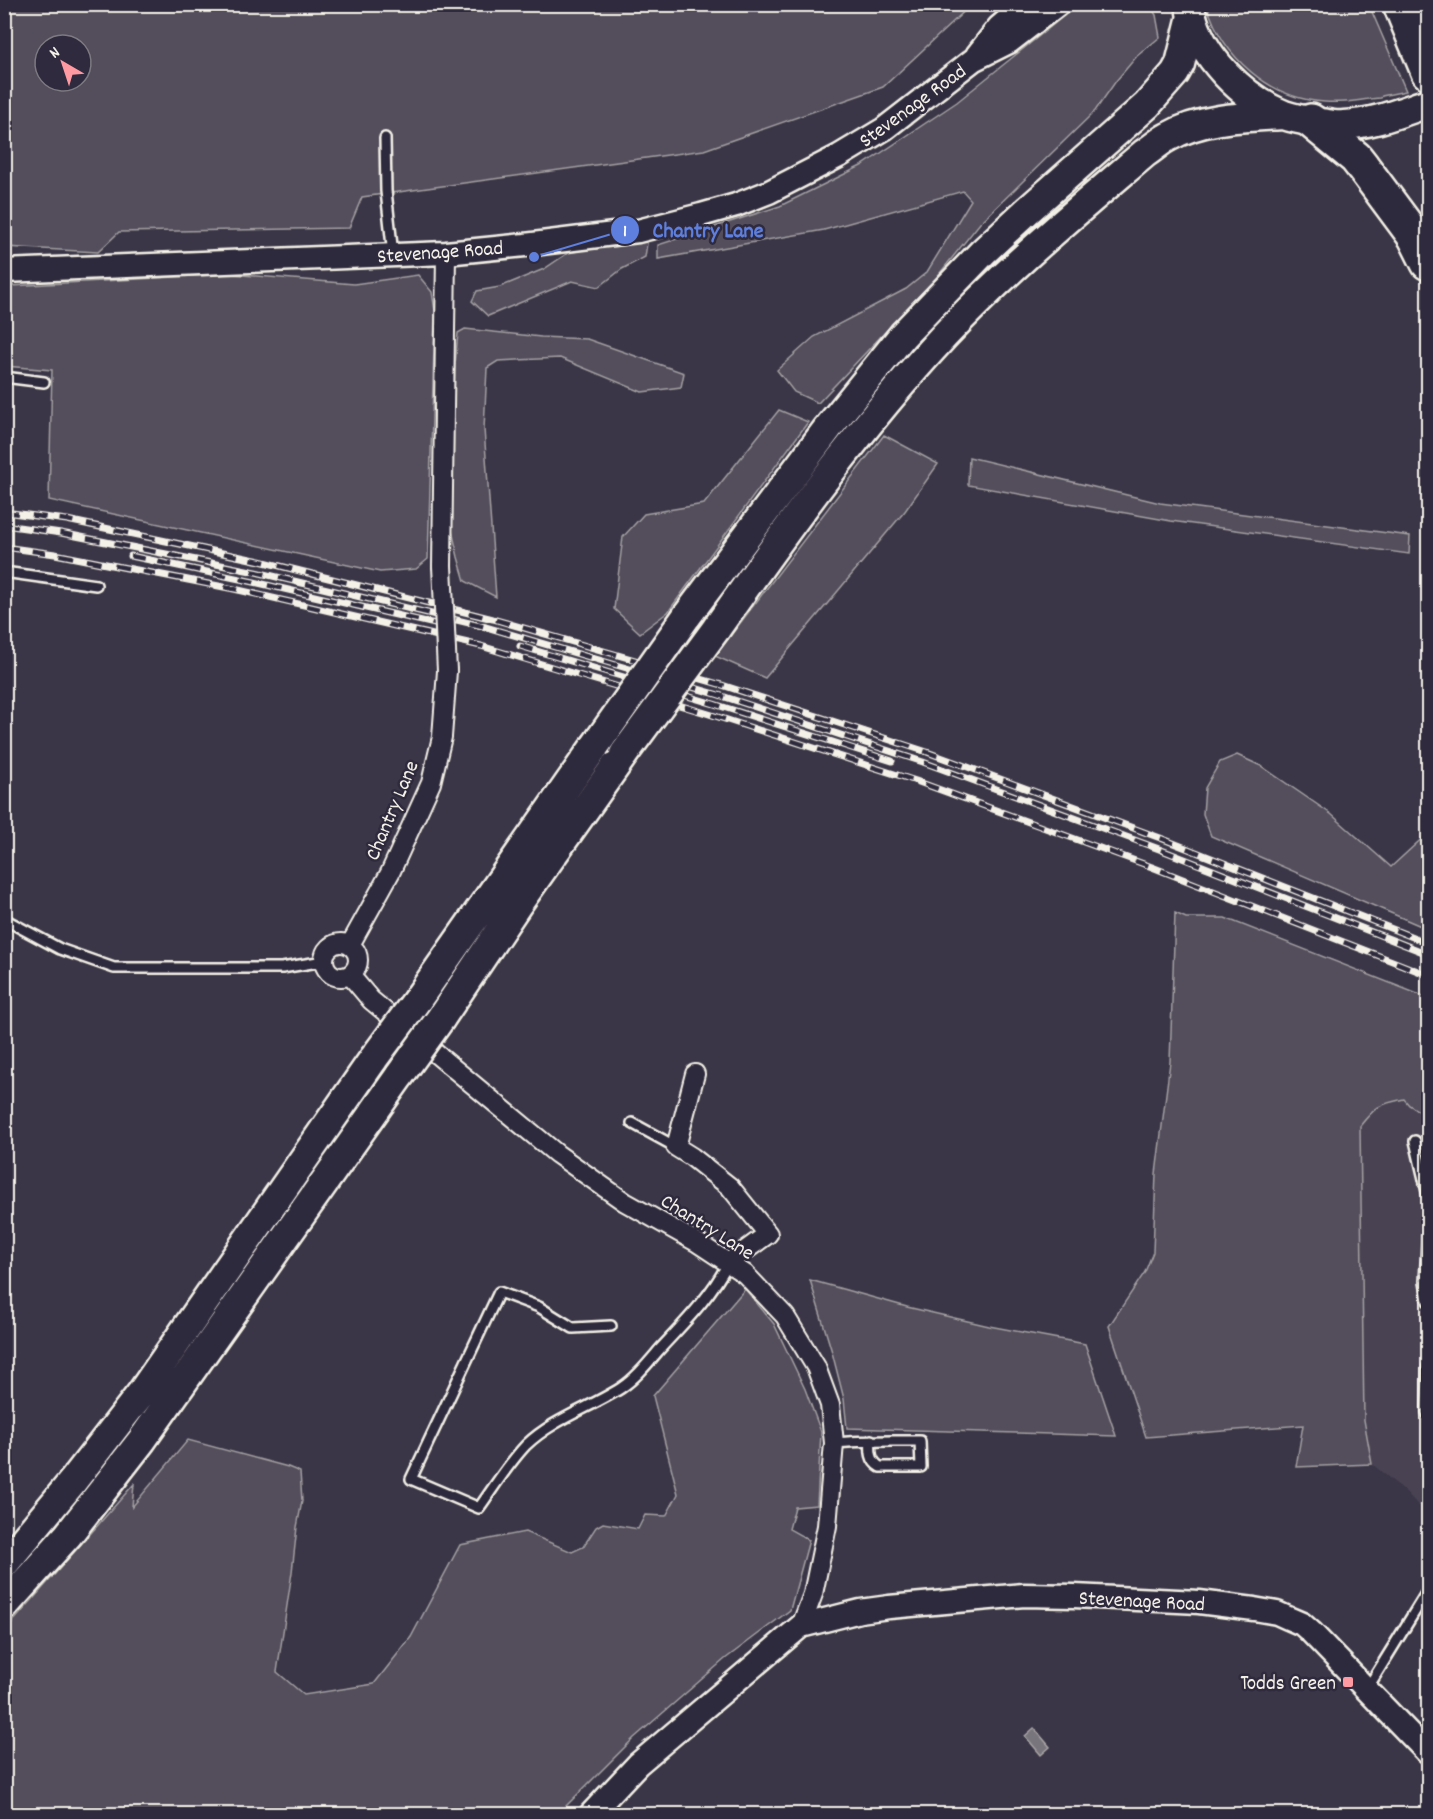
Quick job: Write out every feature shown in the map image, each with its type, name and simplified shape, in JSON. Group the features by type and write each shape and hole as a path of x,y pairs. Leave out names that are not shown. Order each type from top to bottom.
{"highway":[{"path":"1400,4 1428,72"},
{"path":"1298,118 1356,158 1415,237 1428,263"}],"main road":[{"path":"1191,10 1206,50 1217,64 1253,97 1298,118"},
{"path":"4,1564 73,1481 142,1392 374,1058 686,617 828,428 903,335 983,252 1154,97 1175,73 1180,64 1191,10"},
{"path":"4,1606 68,1535 142,1440 441,1018 517,905 783,535 891,396 945,335 998,282 1145,153 1169,136 1199,125 1233,117 1298,118 1342,126 1370,122 1428,103"}],"street":[{"name":"Stevenage Road","path":"973,60 999,27 1026,4"},
{"name":"Stevenage Road","path":"4,271 446,253 638,231 736,205 769,192 839,156 917,104 973,60 1010,42 1058,4"},
{"name":"Chantry Lane","path":"350,945 390,873 431,783 442,736 447,671 442,566 446,253"},
{"path":"340,942 355,949 359,960 355,971 350,975 339,977 333,975 325,967 324,961 326,951 340,942"},
{"name":"Chantry Lane","path":"350,975 371,999 557,1154 625,1202 698,1243 745,1274 785,1316 816,1367 830,1405 834,1443 827,1526 813,1594 801,1626"},
{"path":"695,1074 676,1147 730,1187 768,1234 728,1263"},
{"name":"Stevenage Road","path":"801,1626 870,1610 1024,1595 1199,1602 1277,1613 1311,1632 1428,1753"},
{"path":"591,1815 638,1764 801,1626"}],"lane":[{"path":"385,138 386,191 393,255"},
{"path":"4,377 44,382"},
{"path":"4,572 96,585"},
{"path":"4,919 60,949 114,968 282,968 324,961"},
{"path":"632,1124 676,1147"},
{"path":"1415,1141 1428,1196"},
{"path":"1428,1224 1425,1282 1428,1301"},
{"path":"611,1326 573,1328 539,1307 499,1292 411,1479 479,1508 527,1445 549,1427 622,1388 636,1376 697,1309 728,1263"},
{"path":"1428,1366 1428,1415"},
{"path":"834,1443 871,1440 920,1441 921,1467 880,1467 872,1459 871,1440"},
{"path":"1367,1689 1428,1590"}],"shaded area":[{"path":"5,5 971,5 883,87 704,150 362,197 349,228 119,232 98,252 5,247"},
{"path":"1081,5 1150,5 1156,15 1160,37 1137,56 1095,111 980,223 936,278 818,403 794,392 777,370 814,337 906,289 927,272 971,200 963,191 824,230 658,259 658,245 780,206 863,165 957,102 1069,12"},
{"path":"1207,5 1369,5 1406,91 1381,98 1339,102 1305,99 1285,93 1267,84 1236,58 1214,24"},
{"path":"648,237 645,257 622,269 599,287 572,281 488,316 472,301 477,291 500,287 544,269 568,253"},
{"path":"230,274 354,284 418,275 432,292 435,311 428,559 416,569 380,572 49,500 52,370 5,366 5,298 10,298 11,286"},
{"path":"465,329 587,339 684,373 681,387 642,392 560,358 498,361 487,368 484,429 496,597 465,581 450,521 455,365 458,333"},
{"path":"779,410 808,422 668,612 640,633 614,609 623,537 644,514 704,504"},
{"path":"884,435 938,464 905,511 765,678 715,656"},
{"path":"969,457 1160,503 1410,536 1409,554 1171,521 968,485"},
{"path":"1237,755 1261,766 1331,814 1391,867 1428,833 1428,929 1211,836 1203,814 1205,788 1220,762"},
{"path":"1175,913 1186,918 1225,918 1428,998 1428,1117 1404,1099 1378,1107 1360,1126 1364,1420 1372,1464 1296,1467 1303,1425 1146,1437 1109,1326 1145,1272 1153,1252 1156,1174 1170,1062"},
{"path":"1404,1099 1428,1117 1428,1516 1405,1491 1372,1464 1364,1420 1360,1126 1373,1111 1385,1103"},
{"path":"810,1280 907,1307 989,1326 1085,1344 1116,1436 847,1428 844,1399"},
{"path":"745,1289 774,1324 805,1389 821,1432 817,1505 795,1507 789,1529 809,1540 790,1610 725,1659 634,1738 558,1814 5,1814 5,1631 134,1484 132,1507 188,1440 300,1472 302,1501 277,1672 304,1695 374,1684 411,1637 460,1545 525,1532 572,1552 583,1547 596,1527 603,1523 638,1529 645,1515 666,1516 678,1494 653,1396"},
{"path":"1034,1728 1050,1747 1041,1755 1025,1736"}],"railway":[{"path":"4,512 67,520 260,561 493,619 722,685 927,752 1163,839 1428,943"},
{"path":"4,525 61,533 256,572 486,627 719,695 923,762 1159,849 1428,954"},
{"path":"4,547 55,554 234,589 481,646 709,714 916,781 1152,867 1428,975"},
{"path":"131,556 435,624"},
{"path":"520,646 714,704 892,761"}],"place":[{"name":"Chantry Lane","path":"534,257"},
{"name":"Todds Green","path":"1348,1682"}]}
